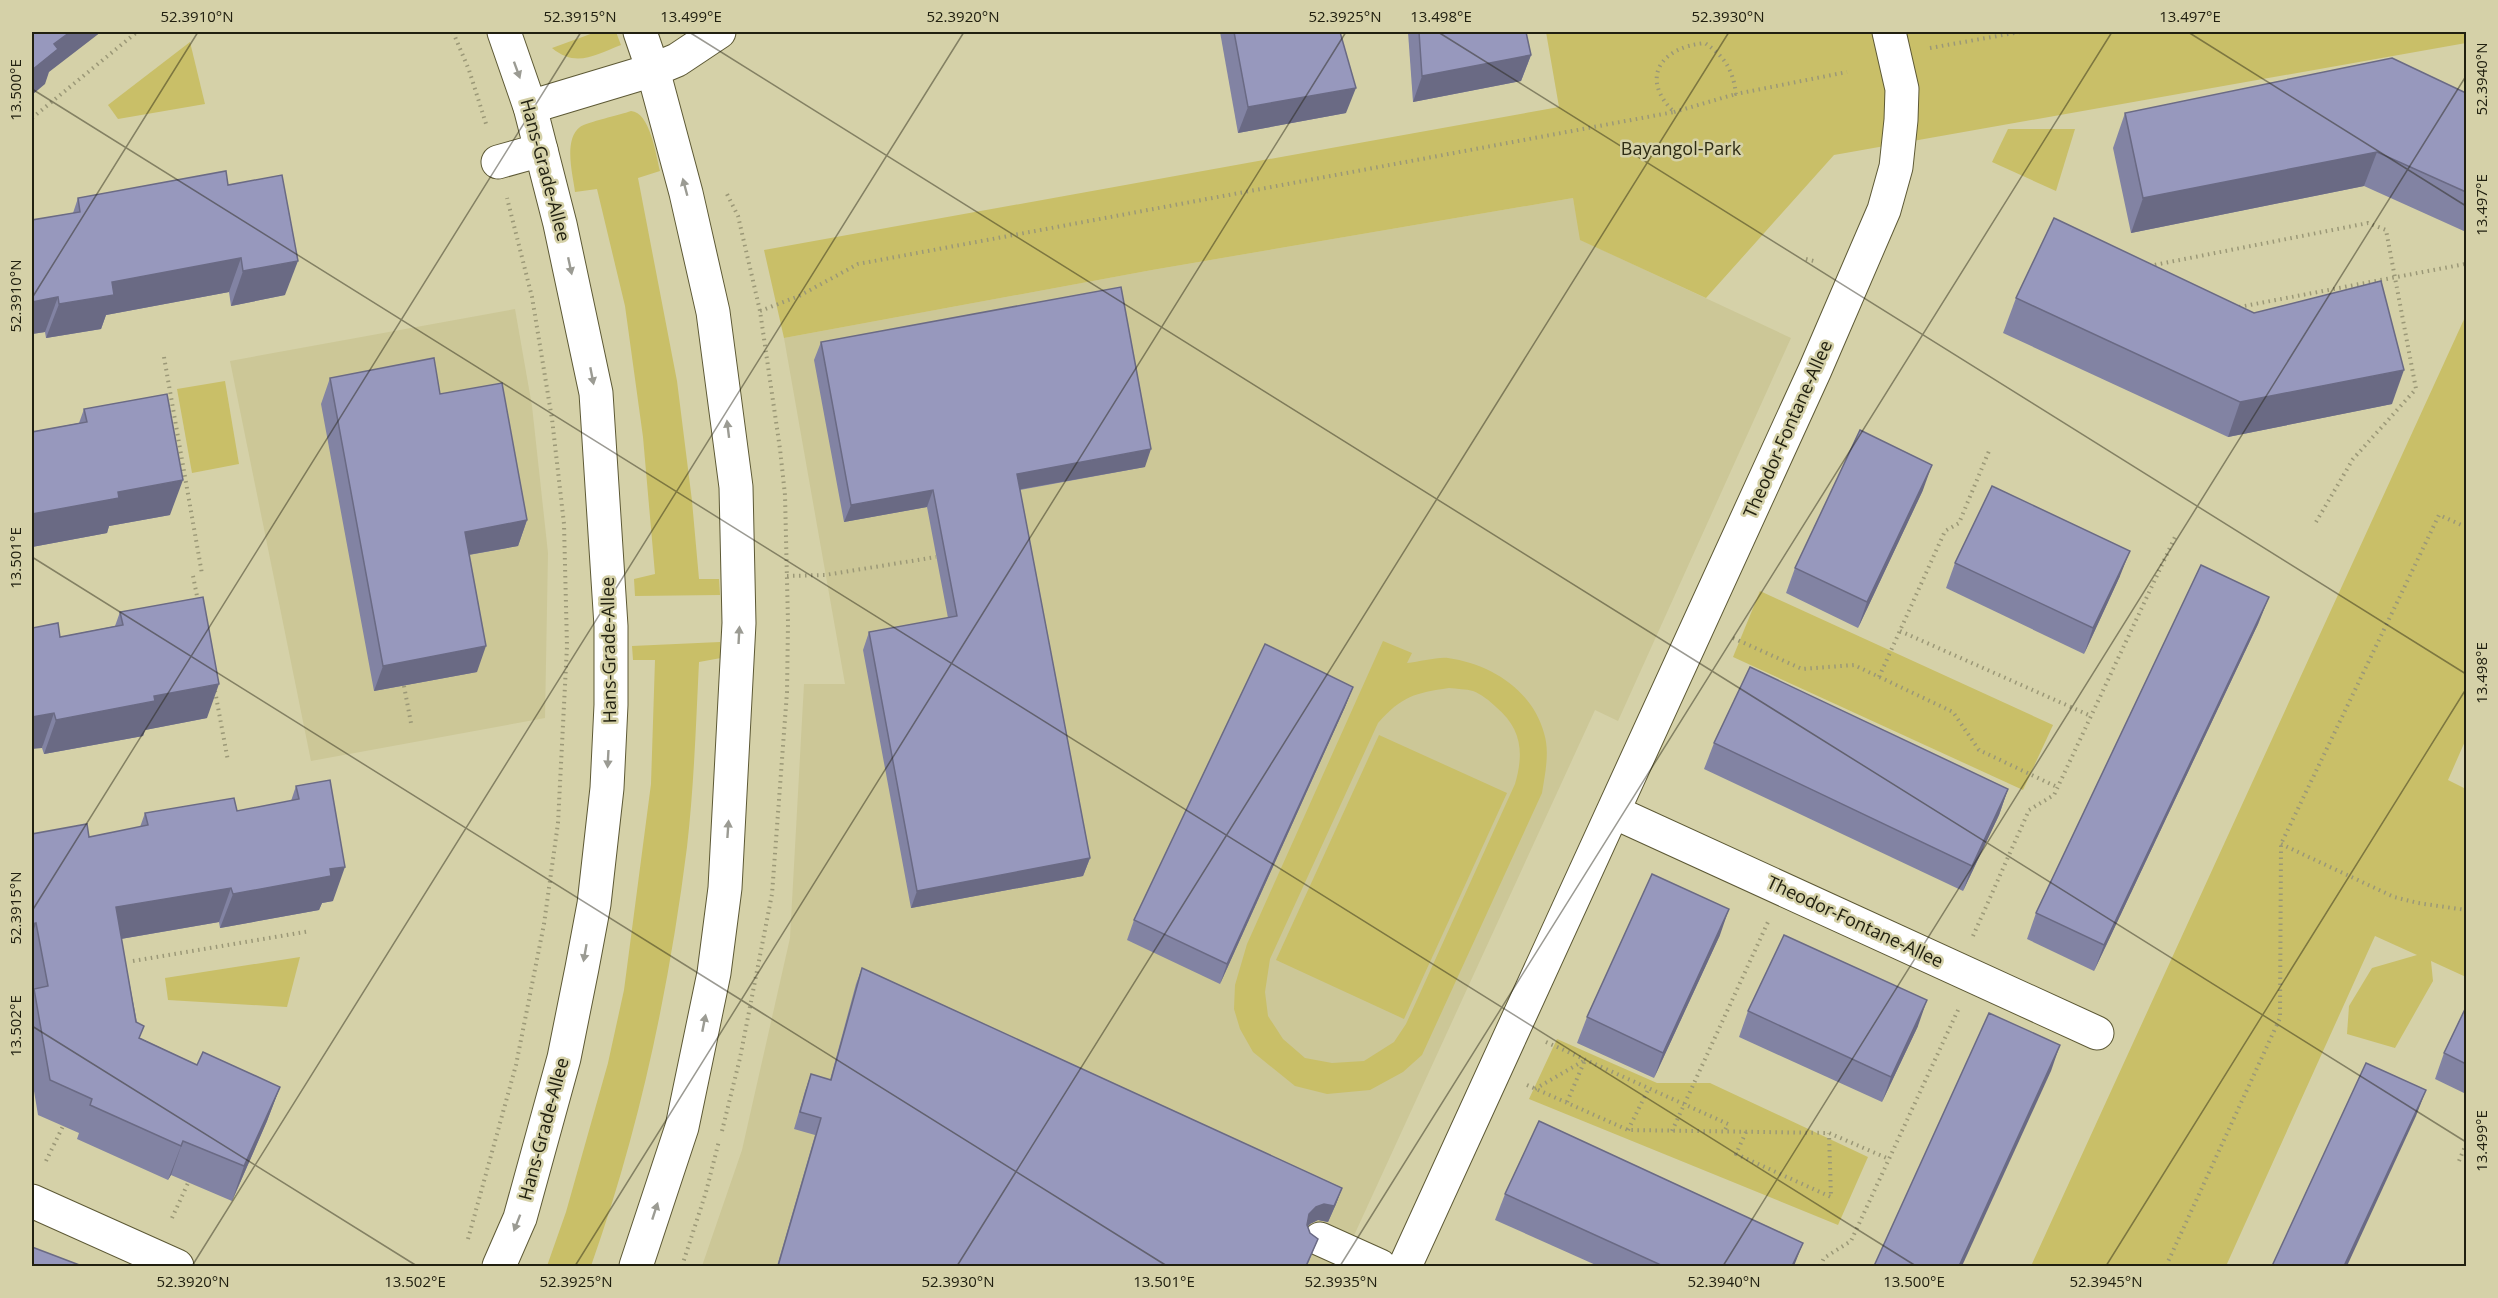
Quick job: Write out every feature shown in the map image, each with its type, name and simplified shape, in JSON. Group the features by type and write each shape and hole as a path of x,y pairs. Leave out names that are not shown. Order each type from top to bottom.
{"street":[{"name":"Hans-Grade-Allee","path":"499,1266 520,1218 564,1058 582,968 594,904 605,809 611,705 611,626 596,393 565,245 541,150 530,107 504,32"},
{"path":"636,1266 682,1127 714,973 724,888 739,623 735,487 713,312 692,214 653,70 640,32"},
{"path":"530,107 653,70 677,60 719,32"},
{"name":"Theodor-Fontane-Allee","path":"1404,1265 1614,812 1815,370 1884,210 1896,167 1902,89 1889,32"},
{"path":"498,162 541,150"},
{"name":"Theodor-Fontane-Allee","path":"1614,812 2097,1033"},
{"path":"32,1201 177,1266"},
{"path":"1320,1239 1404,1265"}],"path":[{"path":"32,118 137,32"},
{"path":"453,32 469,70 498,162 532,297 542,347 564,524 567,646 558,823 544,924 516,1065 469,1232"},
{"path":"1926,48 2020,32"},
{"path":"1674,112 1662,100 1656,87 1658,68 1670,53 1688,45 1705,43 1728,63 1734,76 1736,94"},
{"path":"760,310 799,296 858,264 1674,112 1736,94 1847,72"},
{"path":"2158,270 2148,266 2368,223 2386,230 2416,389 2353,459 2316,522"},
{"path":"1806,259 1814,261"},
{"path":"2238,308 2466,262"},
{"path":"164,357 202,574"},
{"path":"1880,674 1945,531 1959,523 1989,451"},
{"path":"2166,1266 2280,1018 2281,844 2439,515 2466,527"},
{"path":"1820,1266 1824,1258 1851,1241 1889,1159 1966,973 2029,810 2054,795 2175,537"},
{"path":"787,576 825,575 936,558"},
{"path":"194,576 200,610"},
{"path":"1900,631 2091,716"},
{"path":"1726,635 1802,669 1854,665 1880,674 1953,712 1979,750 2058,787"},
{"path":"213,680 228,761"},
{"path":"404,686 411,723"},
{"path":"2281,844 2394,897 2466,910"},
{"path":"1672,1131 1783,889"},
{"path":"133,961 310,931"},
{"path":"1540,1039 1728,1124 1724,1132"},
{"path":"1535,1089 1585,1059"},
{"path":"1567,1102 1585,1059"},
{"path":"1521,1082 1628,1130 1829,1133 1889,1159"},
{"path":"1628,1130 1649,1088"},
{"path":"46,1161 63,1126"},
{"path":"1746,1132 1736,1154 1831,1197 1829,1133"},
{"path":"2459,1161 2466,1144"},
{"path":"172,1218 188,1183"}],"shaded area":[{"path":"1573,198 1581,240 1791,338 1618,721 1595,710 1340,1266 702,1266 742,1150 790,938 804,684 845,684 784,338 1152,270"},
{"path":"515,309 532,406 548,553 545,718 311,761 230,361"}],"green space":[{"path":"596,32 616,32 621,45 586,58 569,57 552,48"},
{"name":"Bayangol-Park","path":"1546,32 2466,32 2466,43 1834,155 1706,298 1580,240 1573,198 1152,270 784,338 764,250 1559,107"},
{"path":"190,42 205,104 118,119 108,105"},
{"path":"631,111 638,113 647,126 660,171 638,178 677,381 699,579 719,579 720,595 635,596 634,579 655,574 643,437 625,306 597,189 575,192 570,158 572,140 580,127"},
{"path":"2008,129 2075,129 2056,191 1992,162"},
{"path":"2466,315 2466,739 2448,780 2466,789 2466,977 2431,961 2433,981 2395,1048 2347,1034 2349,1006 2372,968 2417,955 2375,936 2226,1266 2031,1266"},
{"path":"225,381 239,464 192,473 177,389"},
{"path":"1760,591 2053,725 2023,790 1733,657"},
{"path":"1383,641 1412,653 1407,663 1443,658 1464,661 1494,673 1520,692 1538,718 1546,740 1542,793 1422,1055 1403,1072 1370,1090 1327,1094 1295,1086 1253,1052 1240,1029 1234,1009 1235,985 1247,944","holes":["1449,688 1470,690 1479,694 1505,715 1519,742 1520,752 1515,784 1406,1024 1394,1042 1364,1061 1332,1063 1305,1058 1283,1039 1268,1016 1265,992 1270,959 1378,723 1394,707 1410,697"]},
{"path":"720,642 721,658 699,662 691,801 680,901 650,1060 624,1164 591,1266 547,1266 566,1212 608,1063 624,990 651,784 655,660 633,660 632,646"},
{"path":"1379,735 1507,793 1404,1019 1276,960"},
{"path":"300,957 287,1007 168,1000 165,978"},
{"path":"1557,1039 1657,1083 1710,1083 1868,1157 1838,1225 1529,1099"}],"building":[{"path":"32,32 70,32 54,44 58,49 32,70"},
{"path":"1234,32 1340,32 1356,88 1248,107"},
{"path":"1419,32 1526,32 1531,55 1422,76"},
{"path":"2392,58 2466,93 2466,192 2377,152 2143,198 2125,113"},
{"path":"226,171 228,185 282,175 298,261 243,271 241,258 112,282 114,295 59,304 58,297 32,302 32,220 80,212 78,198"},
{"path":"2054,218 2254,313 2381,281 2404,370 2240,402 2016,298"},
{"path":"1121,287 1151,449 1017,474 1090,858 917,891 869,632 957,616 933,490 851,505 821,342"},
{"path":"434,358 440,394 502,383 527,520 465,532 486,646 383,666 330,378"},
{"path":"167,394 183,480 118,492 119,498 32,514 32,432 87,422 84,409"},
{"path":"1860,430 1932,465 1867,602 1795,568"},
{"path":"1992,486 2130,551 2093,628 1955,563"},
{"path":"2201,565 2269,597 2104,945 2036,913"},
{"path":"203,597 219,684 154,696 155,701 56,720 54,713 32,717 32,628 58,623 60,637 123,625 120,612"},
{"path":"1265,644 1353,687 1227,964 1134,920"},
{"path":"1750,667 2008,789 1972,866 1714,743"},
{"path":"330,780 345,867 330,869 331,876 233,894 231,888 116,907 136,1022 144,1026 139,1038 197,1065 203,1052 280,1087 244,1166 183,1141 181,1146 90,1105 92,1099 50,1080 34,989 48,986 36,923 32,924 32,834 87,824 89,837 148,825 145,813 234,798 237,811 299,799 296,786"},
{"path":"1652,874 1729,909 1663,1053 1587,1017"},
{"path":"1784,935 1927,1000 1891,1077 1748,1011"},
{"path":"862,968 1342,1188 1334,1206 1324,1204 1316,1207 1309,1214 1307,1225 1310,1233 1318,1239 1306,1266 778,1266 821,1118 800,1112 811,1074 831,1080"},
{"path":"2466,1007 2466,1064 2444,1053"},
{"path":"1989,1013 2060,1045 1959,1266 1874,1266"},
{"path":"2366,1063 2426,1090 2344,1266 2272,1266"},
{"path":"1539,1121 1803,1243 1792,1266 1663,1266 1505,1194"},
{"path":"32,1247 82,1266 32,1266"}]}
